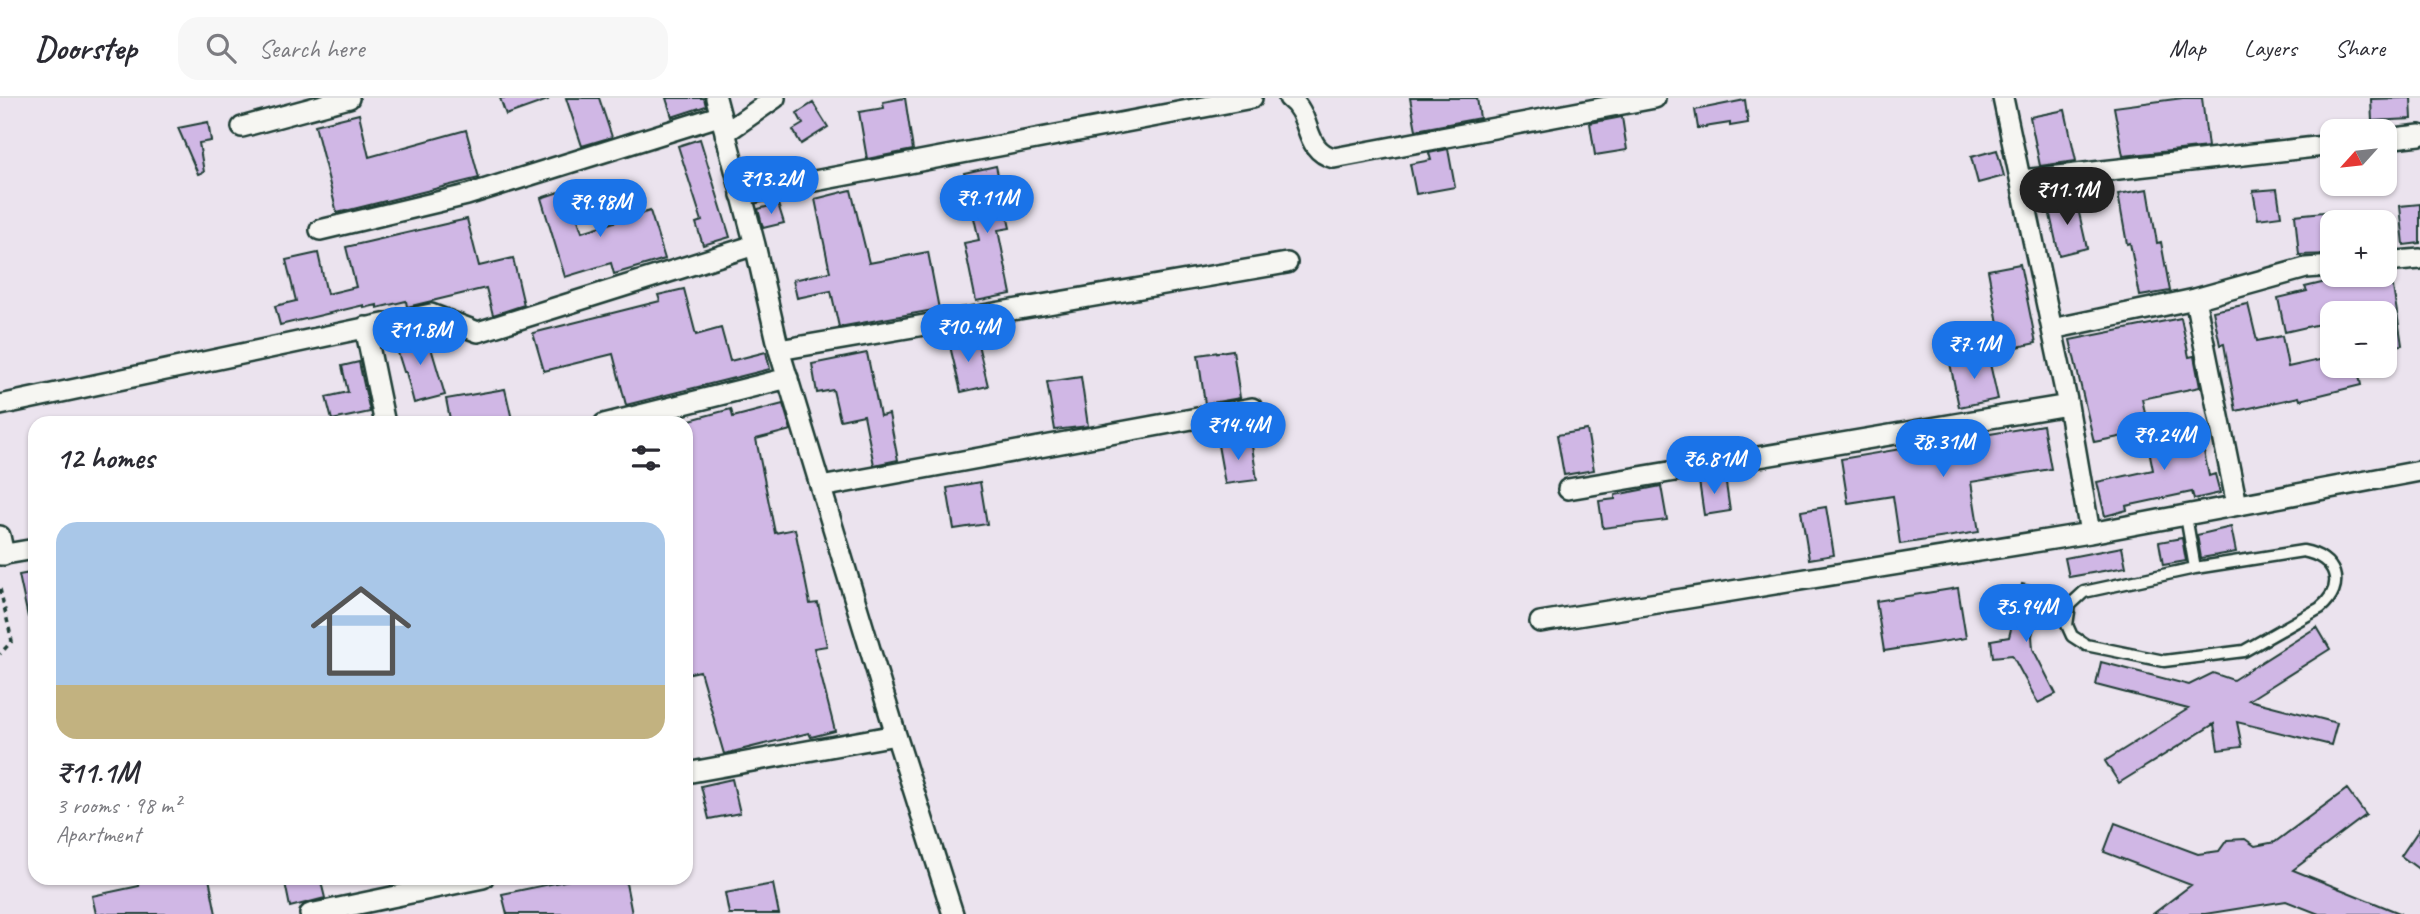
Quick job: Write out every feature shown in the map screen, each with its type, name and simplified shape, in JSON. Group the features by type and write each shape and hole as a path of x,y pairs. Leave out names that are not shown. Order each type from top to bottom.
{"street":[{"path":"242,127 349,98"},
{"path":"320,230 467,195 775,98"},
{"path":"741,195 1252,98"},
{"path":"1289,98 1301,112 1315,148 1324,156 1334,158 1594,103 1655,98"},
{"path":"2003,98 2068,405 2090,533"},
{"path":"720,116 755,245 779,350 953,914"},
{"path":"2398,138 2420,135"},
{"path":"2022,180 2320,146"},
{"path":"0,405 432,314 478,332 755,245"},
{"path":"2397,261 2420,259"},
{"path":"779,350 1287,263"},
{"path":"2052,330 2195,299 2306,268 2320,267"},
{"path":"2195,299 2237,505"},
{"path":"365,327 383,416"},
{"path":"636,416 788,378"},
{"path":"1568,489 2068,405"},
{"path":"821,486 1252,408"},
{"path":"1540,622 2090,533 2420,471"},
{"path":"1,549 28,549"},
{"path":"693,772 896,735"},
{"path":"310,914 450,885"}],"lane":[{"path":"2186,516 2195,568"},
{"path":"2302,551 2315,553 2329,563 2334,572 2335,584 2330,599 2320,608 2245,652 2164,662 2085,645 2072,636 2067,625 2067,613 2075,598 2084,592 2195,568 2302,551"}],"path":[{"path":"0,589 12,642 0,654"}],"building":[{"path":"500,98 547,98 548,100 506,115"},
{"path":"566,98 599,98 612,137 582,146"},
{"path":"666,98 704,98 706,106 672,117"},
{"path":"905,98 913,150 867,159 859,112 884,108 883,102"},
{"path":"1410,98 1477,98 1480,118 1416,130"},
{"path":"2202,98 2208,147 2123,156 2114,107"},
{"path":"2411,98 2412,119 2372,119 2371,99"},
{"path":"1745,100 1748,123 1698,128 1695,110"},
{"path":"813,103 828,127 801,144 793,130 803,124 797,113"},
{"path":"2065,110 2076,161 2040,166 2030,117"},
{"path":"359,114 369,157 466,130 479,178 337,213 315,125"},
{"path":"1622,117 1627,150 1595,155 1590,123"},
{"path":"208,122 211,141 199,143 204,172 198,174 178,128"},
{"path":"700,139 730,237 703,245 696,223 702,221 678,146"},
{"path":"1448,149 1455,187 1416,194 1410,164 1431,160 1429,153"},
{"path":"1997,150 2004,176 1978,183 1971,157"},
{"path":"996,166 1010,228 998,230 1011,294 976,301 964,243 979,240 964,173"},
{"path":"568,189 582,232 650,211 665,259 614,274 611,263 565,277 541,198"},
{"path":"2148,189 2157,243 2161,242 2170,291 2140,296 2118,194"},
{"path":"2277,189 2281,216 2258,219 2253,191"},
{"path":"851,190 869,263 928,252 939,309 839,327 831,291 797,298 793,280 830,272 815,199"},
{"path":"2076,200 2087,248 2059,255 2048,206"},
{"path":"778,204 784,223 763,228 758,209"},
{"path":"2420,204 2420,243 2404,245 2400,206"},
{"path":"2320,212 2320,254 2299,255 2295,215"},
{"path":"467,219 479,266 513,258 524,305 493,315 486,288 407,307 406,301 377,308 377,305 364,308 364,305 280,325 275,306 296,301 286,260 318,253 327,294 356,287 346,247"},
{"path":"2020,264 2036,343 2003,350 1988,270"},
{"path":"2320,283 2320,287 2393,287 2395,301 2320,301 2320,324 2285,332 2278,298 2307,291 2305,287"},
{"path":"684,289 696,335 721,328 730,361 766,352 770,369 626,405 613,354 544,371 533,333 660,301 658,295"},
{"path":"2248,304 2257,341 2282,336 2288,367 2320,360 2320,378 2360,378 2361,385 2300,400 2299,397 2236,411 2224,344 2220,345 2213,311"},
{"path":"2397,313 2402,345 2397,346"},
{"path":"2181,318 2189,357 2194,356 2200,387 2142,399 2149,431 2094,442 2070,340"},
{"path":"426,331 445,395 414,403 394,340"},
{"path":"976,336 988,386 961,392 949,342"},
{"path":"1233,350 1240,398 1205,404 1198,355"},
{"path":"867,353 880,416 889,414 898,460 874,465 864,415 840,420 833,390 817,393 812,364"},
{"path":"1988,355 1998,399 1959,407 1950,363"},
{"path":"359,362 370,412 331,416 326,397 348,392 342,366"},
{"path":"1081,377 1088,426 1055,430 1047,382"},
{"path":"505,389 511,416 449,416 446,399"},
{"path":"783,404 791,430 756,439 775,533 795,529 810,604 818,603 827,646 814,648 835,731 811,737 809,733 724,754 700,671 693,672 693,419 731,409 733,417"},
{"path":"2198,423 2209,476 2215,474 2220,493 2194,499 2192,492 2126,506 2127,510 2105,516 2097,482 2153,470 2146,434"},
{"path":"2043,425 2051,469 1971,482 1979,532 1900,544 1893,496 1848,503 1841,459"},
{"path":"1587,430 1594,470 1564,475 1557,435"},
{"path":"1251,439 1257,480 1225,484 1218,445"},
{"path":"1725,477 1730,511 1704,515 1699,481"},
{"path":"980,482 987,524 954,529 947,488"},
{"path":"1661,486 1667,520 1603,528 1599,501"},
{"path":"1826,507 1834,555 1809,559 1801,511"},
{"path":"2231,527 2236,552 2201,558 2197,535"},
{"path":"2182,538 2186,561 2163,565 2159,542"},
{"path":"2122,547 2126,567 2069,577 2065,558"},
{"path":"28,573 28,617 19,575"},
{"path":"2022,584 2043,589 2032,636 2033,649 2056,694 2038,703 2012,655 1993,657 1991,640 2009,637"},
{"path":"1958,588 1966,638 1884,651 1876,601"},
{"path":"2317,627 2330,649 2249,700 2337,723 2331,745 2237,722 2242,747 2218,750 2214,724 2119,783 2105,761 2188,709 2096,685 2101,662 2189,685 2213,673 2233,680"},
{"path":"732,779 740,813 709,819 701,786"},
{"path":"2347,789 2366,815 2293,870 2402,914 2319,914 2286,901 2205,914 2153,914 2191,885 2104,852 2115,823 2198,854 2219,851 2227,840 2245,839 2255,846 2275,842"},
{"path":"2420,828 2420,870 2401,856"},
{"path":"773,884 779,914 729,914 725,893"},
{"path":"210,885 216,914 96,914 92,896 139,886"},
{"path":"285,885 322,885 325,898 290,907"},
{"path":"545,885 626,885 632,914 507,914 502,894"}]}
